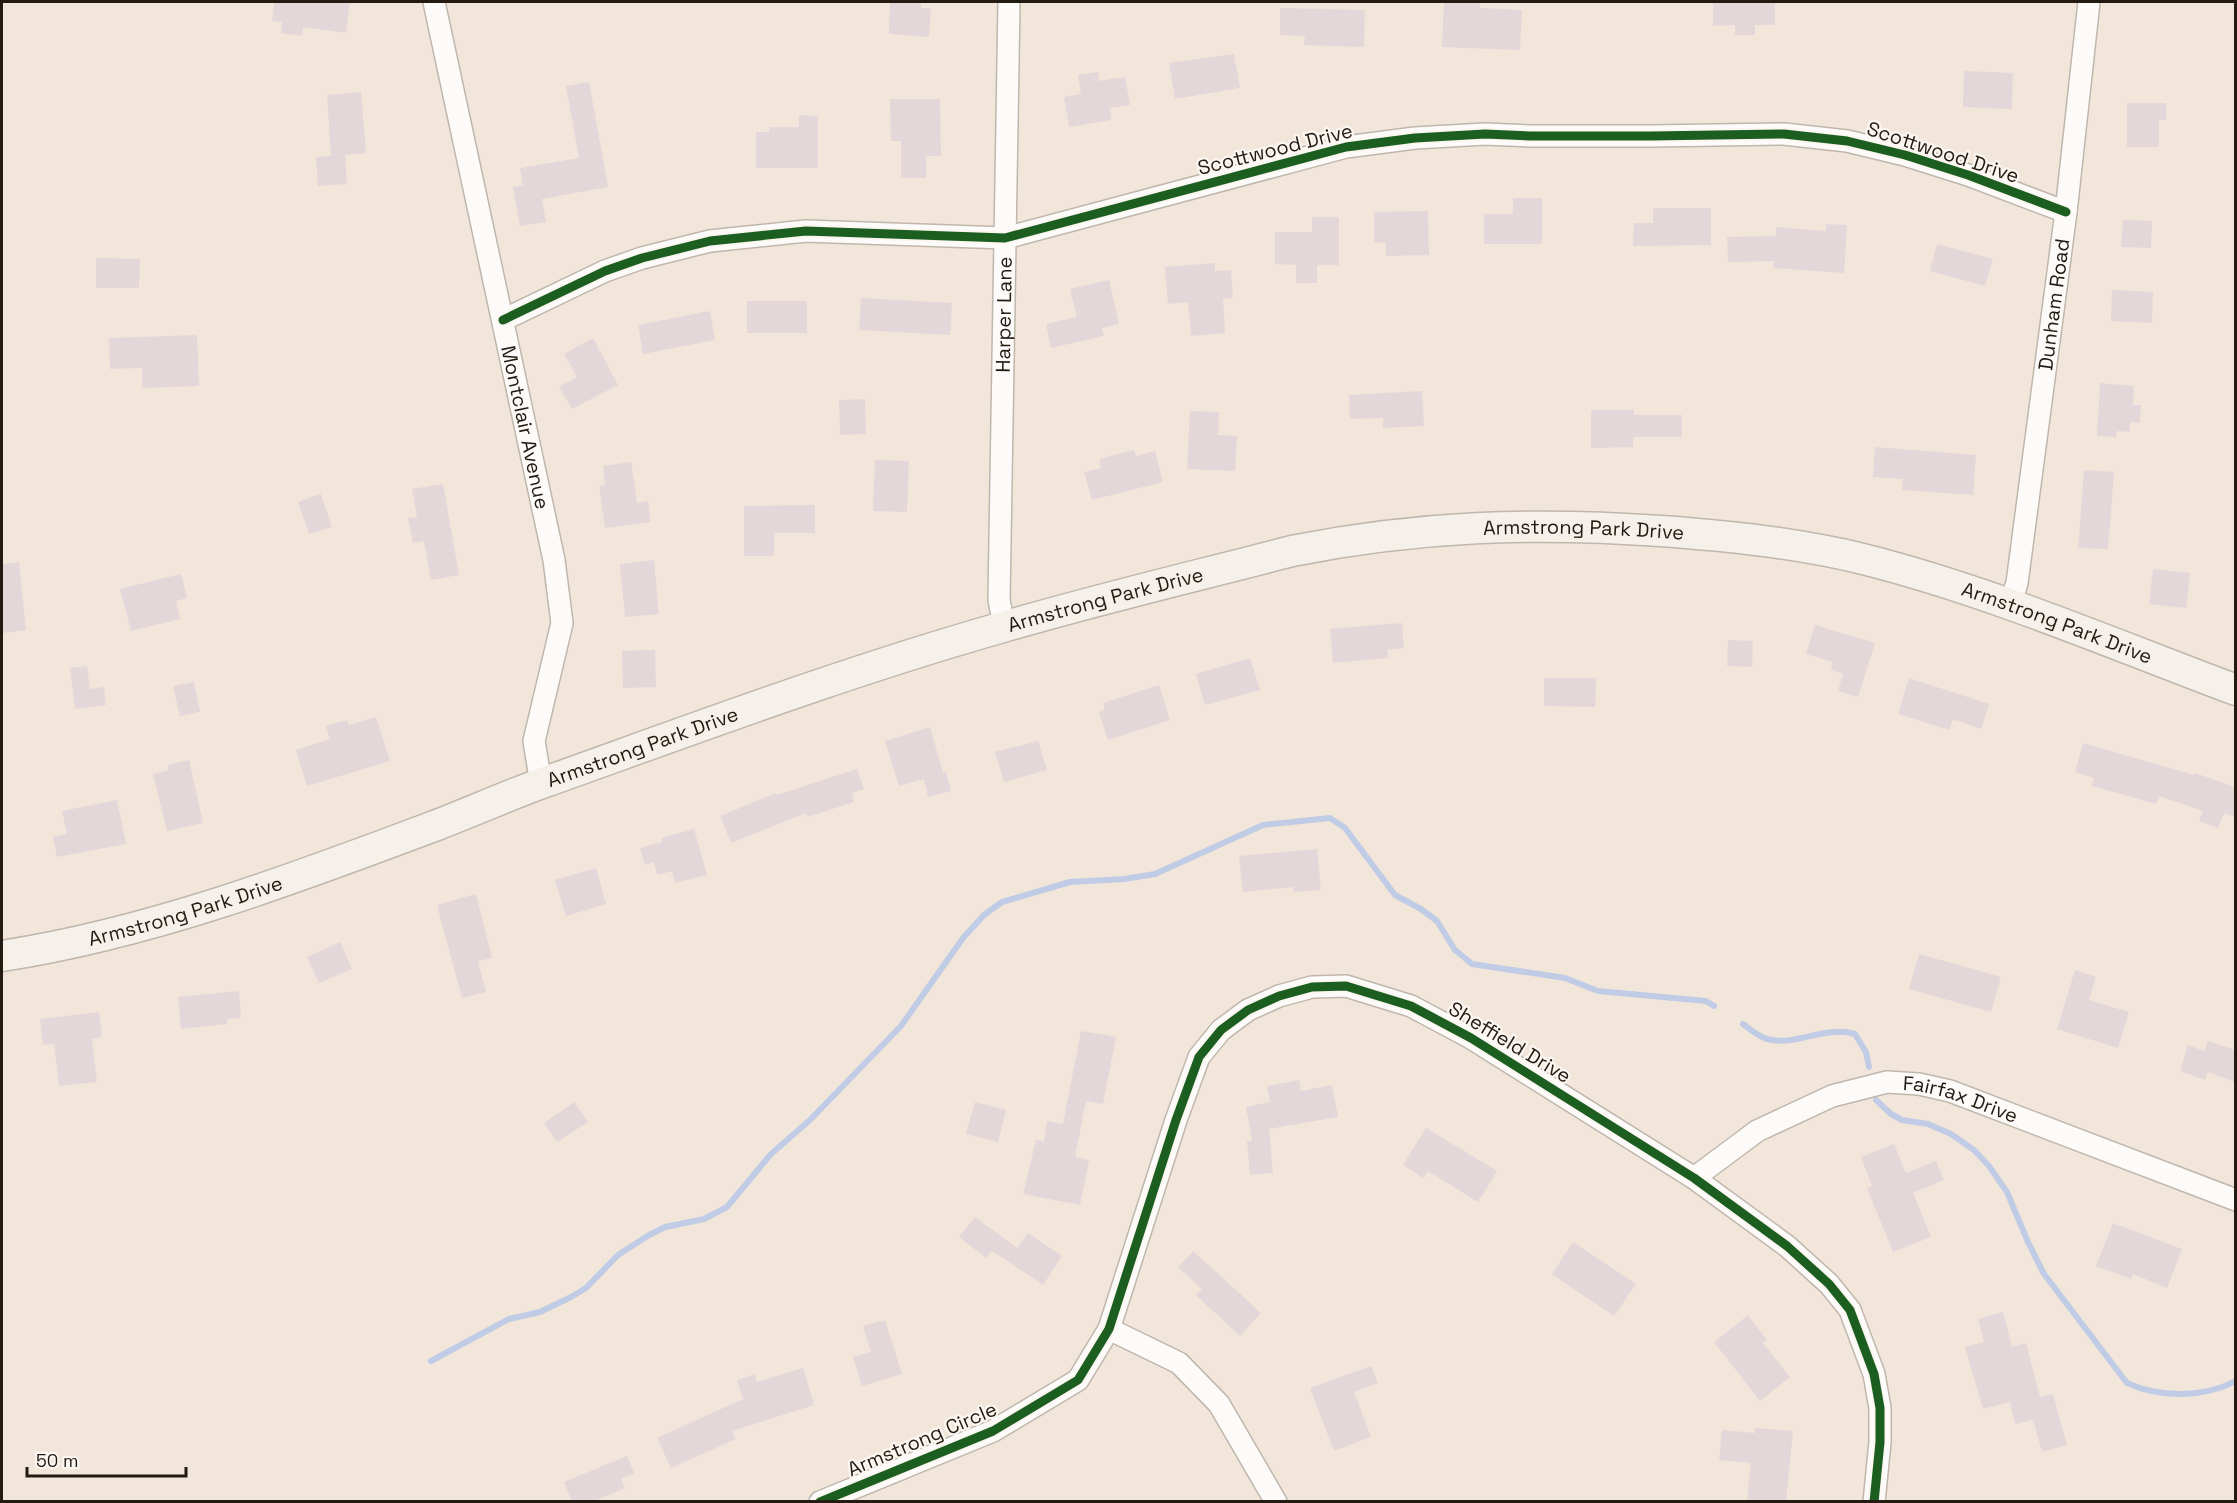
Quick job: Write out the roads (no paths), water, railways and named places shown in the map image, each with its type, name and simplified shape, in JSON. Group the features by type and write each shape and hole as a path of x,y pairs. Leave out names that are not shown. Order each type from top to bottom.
{"main road":[{"name":"Armstrong Park Drive","path":"2,956 117,932 240,896 437,825 541,784 825,683 1004,626 1292,551 1331,543 1419,532 1485,526 1587,526 1713,534 1775,542 1864,560 1964,589 2235,690"}],"street":[{"name":"Montclair Avenue","path":"434,2 554,560 562,623 534,741 541,784"},
{"name":"Harper Lane","path":"1004,626 999,600 1009,2"},
{"name":"Dunham Road","path":"2010,606 2017,583 2066,212 2089,2"},
{"name":"Scottwood Drive","path":"503,320 605,271 642,258 710,241 806,231 1005,238 1346,147 1415,138 1485,134 1530,136 1784,134 1847,141 1905,155 1958,172 2066,212"},
{"name":"Sheffield Drive","path":"1109,1329 1176,1120 1199,1057 1221,1030 1248,1010 1279,996 1312,987 1346,986 1411,1006 1442,1021 1694,1178 1787,1246 1829,1284 1850,1310 1874,1374 1880,1408 1879,1453 1874,1502"},
{"name":"Fairfax Drive","path":"1694,1178 1757,1131 1832,1096 1887,1082 1919,1084 1950,1091 2235,1200"},
{"name":"Armstrong Circle","path":"820,1502 993,1431 1078,1380 1109,1329"},
{"path":"1109,1329 1179,1363 1220,1404 1276,1502"}],"waterway":[{"path":"431,1361 509,1319 540,1312 571,1297 586,1288 618,1255 649,1235 665,1227 704,1219 727,1207 771,1154 810,1120 901,1026 963,938 984,915 1002,902 1070,882 1124,879 1155,874 1263,825 1330,818 1345,828 1395,895 1437,921 1455,950 1472,964 1565,978 1598,991 1706,1001 1714,1006"},
{"path":"1743,1024 1761,1037 1778,1041 1832,1032 1855,1034 1866,1052 1869,1067"},
{"path":"1876,1100 1891,1114 1902,1120 1928,1124 1951,1134 1974,1150 1989,1166 2007,1192 2044,1274 2127,1383 2153,1391 2182,1394 2210,1391 2236,1381"}]}
